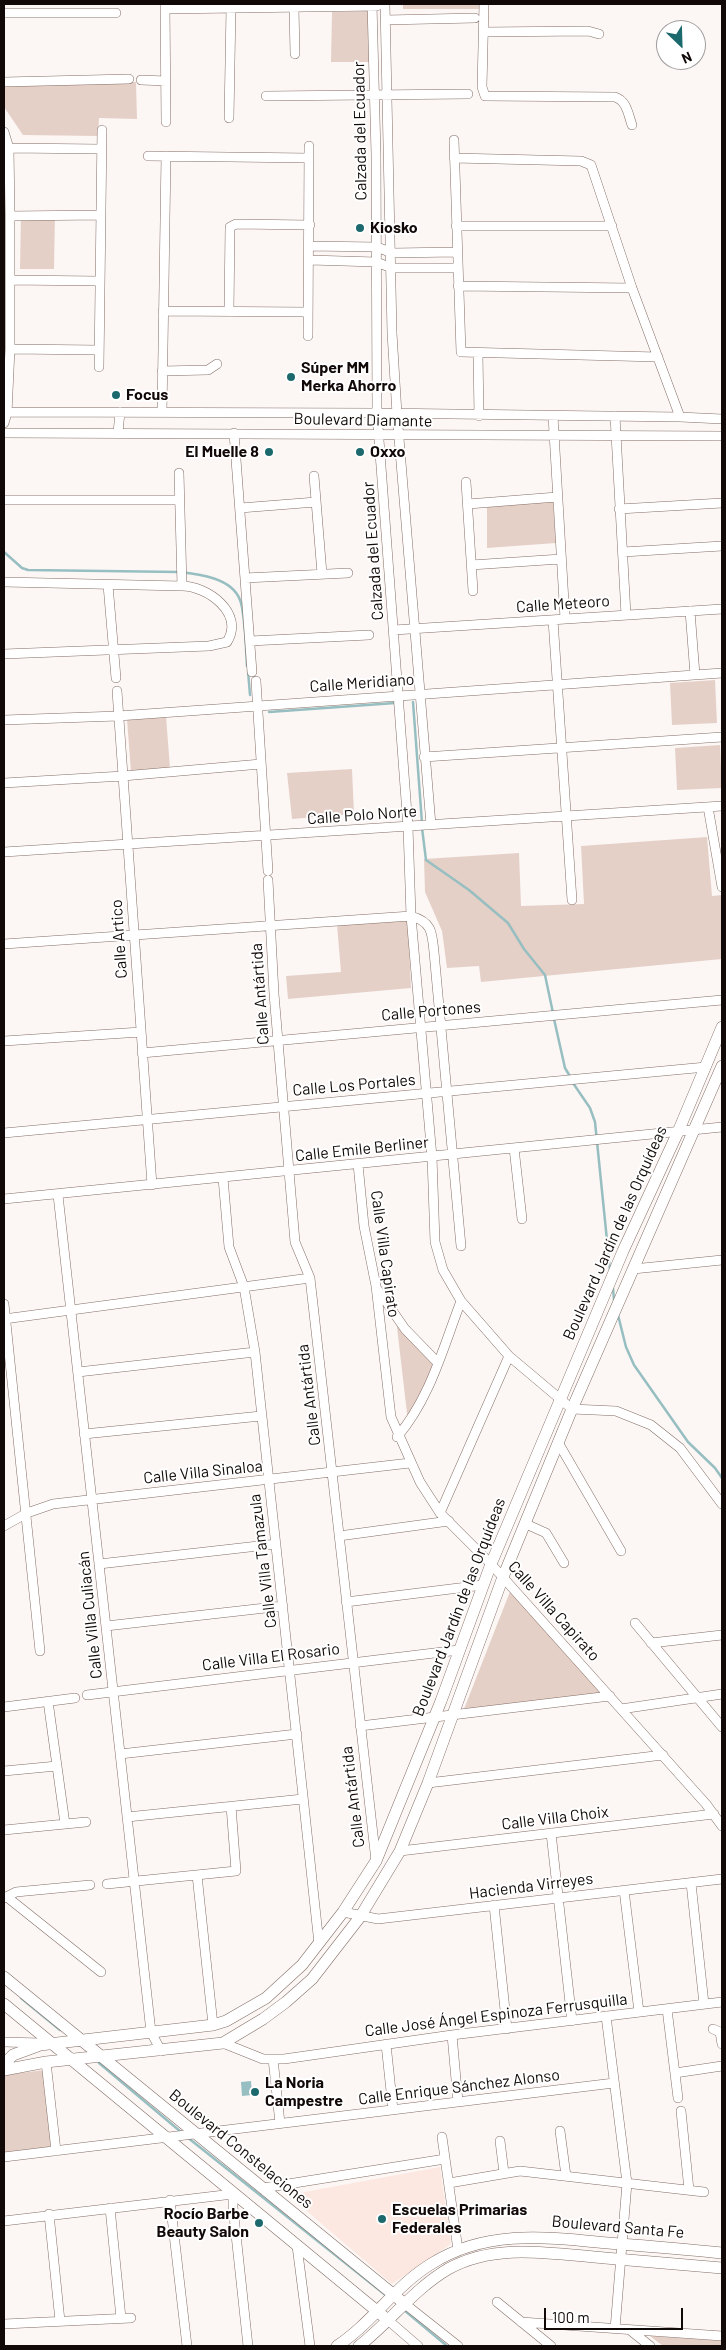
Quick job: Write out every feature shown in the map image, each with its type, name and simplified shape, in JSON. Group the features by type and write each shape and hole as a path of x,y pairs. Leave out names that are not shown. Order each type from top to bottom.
{"street":[{"path":"484,4 482,87 485,96 615,97 623,102 632,125"},
{"name":"Calzada del Ecuador","path":"372,5 376,154 377,413 408,827 411,916 432,1157 435,1242 443,1270 461,1301 509,1356 572,1409"},
{"path":"166,122 165,6 294,8 385,5"},
{"name":"Calzada del Ecuador","path":"385,5 392,253 392,333 398,436 430,826"},
{"path":"4,13 102,8 116,13"},
{"path":"230,118 231,8"},
{"path":"294,8 295,54"},
{"path":"386,20 475,18"},
{"path":"483,32 588,31 599,34"},
{"path":"4,82 129,78"},
{"path":"141,80 166,81"},
{"path":"266,96 375,95 388,93 468,94"},
{"path":"99,366 102,130"},
{"path":"4,132 9,148 10,216 10,280 7,338 10,348 4,423"},
{"path":"454,140 459,348 466,354 658,357"},
{"path":"308,336 310,260 309,146"},
{"path":"9,148 101,149"},
{"path":"376,154 389,154"},
{"path":"148,156 309,158"},
{"path":"162,412 166,156"},
{"path":"454,158 585,162 591,165 595,172 632,288 680,417"},
{"path":"10,216 100,215"},
{"path":"229,312 230,227 236,224 310,225"},
{"path":"456,226 612,226"},
{"path":"310,246 377,246 392,253 457,252"},
{"path":"310,260 376,262 392,268 457,268"},
{"path":"10,280 99,281"},
{"path":"458,286 632,288"},
{"path":"163,311 308,312"},
{"path":"376,333 392,333"},
{"path":"10,348 99,350"},
{"path":"478,354 479,416"},
{"path":"162,371 208,370 217,364"},
{"path":"118,434 120,412"},
{"name":"Boulevard Diamante","path":"6,413 377,413 722,419"},
{"path":"553,416 552,437 565,619"},
{"name":"Calle Meteoro","path":"394,630 626,615 614,437 615,416"},
{"name":"Boulevard Diamante","path":"4,433 552,437 722,436"},
{"path":"234,434 252,672"},
{"path":"179,473 182,582"},
{"path":"314,476 322,574"},
{"path":"466,482 473,591"},
{"path":"468,504 557,497"},
{"path":"4,500 179,500"},
{"path":"240,508 316,502"},
{"path":"619,509 722,502"},
{"path":"623,552 722,546"},
{"path":"471,566 561,559"},
{"path":"245,578 348,573"},
{"path":"4,582 108,585 182,582 203,590 226,608 232,630 228,642 209,646 4,654"},
{"path":"108,585 116,678"},
{"path":"626,615 722,609"},
{"path":"690,611 695,675"},
{"path":"553,620 572,900"},
{"path":"250,642 369,635"},
{"name":"Calle Meridiano","path":"4,720 118,716 722,673"},
{"name":"Calle Antártida","path":"256,682 278,1039 295,1242 310,1278 376,1861"},
{"name":"Calle Artico","path":"117,691 152,1185"},
{"path":"424,757 722,736"},
{"path":"4,782 123,776 261,764"},
{"name":"Calle Polo Norte","path":"4,852 722,806"},
{"path":"708,807 722,887"},
{"path":"4,944 411,916 422,920 428,926 432,935 461,1246"},
{"name":"Calle Portones","path":"142,1053 278,1039 722,1000"},
{"name":"Boulevard Jardín de las Orquídeas","path":"4,2064 13,2055 40,2045 213,2025 226,2021 266,1998 302,1965 343,1912 376,1861 388,1836 483,1585 623,1251 678,1132 722,1027"},
{"path":"4,1040 141,1032"},
{"name":"Boulevard Jardín de las Orquídeas","path":"4,2070 46,2062 222,2043 263,2019 312,1979 360,1917 400,1851 454,1715 503,1577 572,1409 602,1346 633,1269 722,1066"},
{"name":"Calle Los Portales","path":"4,1133 706,1067"},
{"name":"Calle Emile Berliner","path":"4,1199 722,1127"},
{"path":"514,1148 522,1219"},
{"name":"Calle Villa Capirato","path":"358,1164 364,1226 376,1286 391,1418 410,1463 440,1513 492,1564 663,1755 714,1814 722,1826"},
{"name":"Calle Villa Tamazula","path":"223,1178 229,1247 244,1287 255,1352 319,1944"},
{"name":"Calle Villa Culiacán","path":"58,1195 151,2032"},
{"path":"633,1269 722,1260"},
{"path":"5,1319 310,1278"},
{"path":"376,1286 405,1329 438,1363"},
{"path":"398,1437 422,1401 461,1301"},
{"path":"4,1304 40,1651"},
{"path":"78,1372 255,1352"},
{"path":"440,1513 509,1356"},
{"path":"572,1409 616,1412 651,1425 680,1448 722,1504"},
{"path":"84,1434 262,1416"},
{"path":"559,1444 622,1552"},
{"name":"Calle Villa Sinaloa","path":"4,1526 27,1513 53,1504 410,1463"},
{"path":"339,1536 434,1525 449,1521"},
{"path":"526,1524 546,1533 564,1563"},
{"path":"99,1564 276,1544"},
{"path":"346,1602 483,1585"},
{"path":"106,1626 283,1606"},
{"path":"635,1623 722,1727"},
{"path":"651,1643 722,1635"},
{"name":"Calle Villa El Rosario","path":"87,1695 459,1650"},
{"path":"621,1709 722,1694"},
{"path":"360,1726 610,1696"},
{"path":"4,1707 75,1698"},
{"path":"48,1701 65,1824"},
{"path":"120,1754 297,1734"},
{"path":"428,1783 663,1755"},
{"path":"4,1771 57,1766"},
{"path":"127,1817 303,1799"},
{"path":"107,1884 236,1871 231,1806"},
{"name":"Calle Villa Choix","path":"400,1851 714,1814"},
{"path":"4,1830 86,1822"},
{"path":"551,1833 572,2021"},
{"path":"197,1875 213,2025"},
{"name":"Hacienda Virreyes","path":"343,1912 360,1917 378,1919 722,1879"},
{"path":"690,1883 704,2004"},
{"path":"5,1898 34,1890 90,1885"},
{"path":"624,1890 639,2012"},
{"path":"5,1898 101,1972"},
{"path":"494,1905 507,2029"},
{"name":"Boulevard Constelaciones","path":"4,1977 392,2296 397,2312 418,2346"},
{"name":"Calle José Ángel Espinoza Ferrusquilla","path":"222,2043 247,2054 273,2060 452,2035 722,2002"},
{"name":"Boulevard Constelaciones","path":"4,2004 53,2043 70,2060 171,2137 234,2194 297,2246 380,2309 397,2312 458,2346"},
{"path":"667,2008 678,2098"},
{"path":"606,2016 627,2183 614,2328"},
{"path":"714,2029 720,2032 722,2044"},
{"path":"151,2032 161,2051"},
{"path":"452,2035 458,2102"},
{"path":"4,2042 53,2043"},
{"path":"386,2044 393,2110"},
{"path":"273,2060 280,2123"},
{"path":"46,2062 56,2150"},
{"path":"675,2073 722,2066"},
{"name":"Calle Enrique Sánchez Alonso","path":"171,2137 614,2083"},
{"path":"681,2111 690,2190"},
{"path":"560,2131 566,2176"},
{"path":"4,2157 171,2137"},
{"path":"442,2137 458,2250"},
{"path":"500,2141 504,2173"},
{"path":"263,2188 445,2159"},
{"path":"449,2183 520,2172 704,2192"},
{"path":"4,2220 234,2194 233,2207 248,2346"},
{"path":"170,2200 187,2346"},
{"path":"110,2208 121,2318"},
{"path":"49,2214 60,2321"},
{"name":"Boulevard Santa Fe","path":"337,2346 420,2272 458,2250 489,2240 536,2237 722,2253"},
{"path":"297,2246 310,2346"},
{"name":"Boulevard Santa Fe","path":"359,2346 427,2284 448,2269 490,2254 524,2251 722,2268"},
{"path":"497,2302 551,2346"},
{"path":"4,2324 131,2318"},
{"path":"521,2322 722,2336"},
{"path":"630,2330 650,2346"}],"shaded area":[{"path":"403,4 481,4 481,9 403,9"},
{"path":"373,11 374,62 331,62 332,12"},
{"path":"4,81 136,82 137,119 99,118 98,136 23,135 4,107"},
{"path":"21,213 55,214 54,269 20,269"},
{"path":"553,502 556,543 487,548 487,506"},
{"path":"715,680 717,723 672,725 670,683"},
{"path":"166,716 170,768 131,772 127,719"},
{"path":"720,745 722,788 677,790 675,748"},
{"path":"352,769 354,814 292,819 287,773"},
{"path":"707,837 712,896 722,895 722,959 481,982 479,966 447,968 442,931 425,892 424,859 519,853 521,906 584,904 581,846"},
{"path":"408,921 411,988 288,999 286,976 341,972 337,925"},
{"path":"395,1310 414,1339 442,1367 408,1422"},
{"path":"511,1589 606,1693 464,1709"},
{"path":"45,2070 56,2146 4,2153 4,2075"},
{"name":"Escuelas Primarias Federales","path":"440,2167 451,2244 392,2284 288,2195"},
{"path":"650,2336 722,2341 722,2346 663,2346"}],"water":[{"path":"251,2081 252,2095 242,2096 241,2082"}],"waterway":[{"path":"4,552 22,568 28,570 179,572 214,578 230,587 240,600 243,613 247,666"},
{"path":"248,671 250,695"},
{"path":"413,702 422,823"},
{"path":"269,712 395,703"},
{"path":"422,828 426,860 469,890 508,923 524,949 545,975 553,1013"},
{"path":"554,1019 565,1068 571,1078"},
{"path":"573,1083 590,1108 595,1122 610,1270"},
{"path":"613,1288 614,1300"},
{"path":"618,1315 626,1347 634,1365 688,1442 715,1468 722,1478"},
{"path":"21,1998 60,2030"},
{"path":"99,2063 181,2132"},
{"path":"187,2137 388,2297"},
{"path":"404,2310 447,2346"}],"place":[{"name":"Kiosko","path":"360,228"},
{"name":"Súper MM Merka Ahorro","path":"291,377"},
{"name":"Focus","path":"116,395"},
{"name":"El Muelle 8","path":"269,452"},
{"name":"Oxxo","path":"360,452"},
{"name":"La Noria Campestre","path":"255,2092"},
{"name":"Escuelas Primarias Federales","path":"382,2219"},
{"name":"Rocío Barbe Beauty Salon","path":"259,2223"}]}
